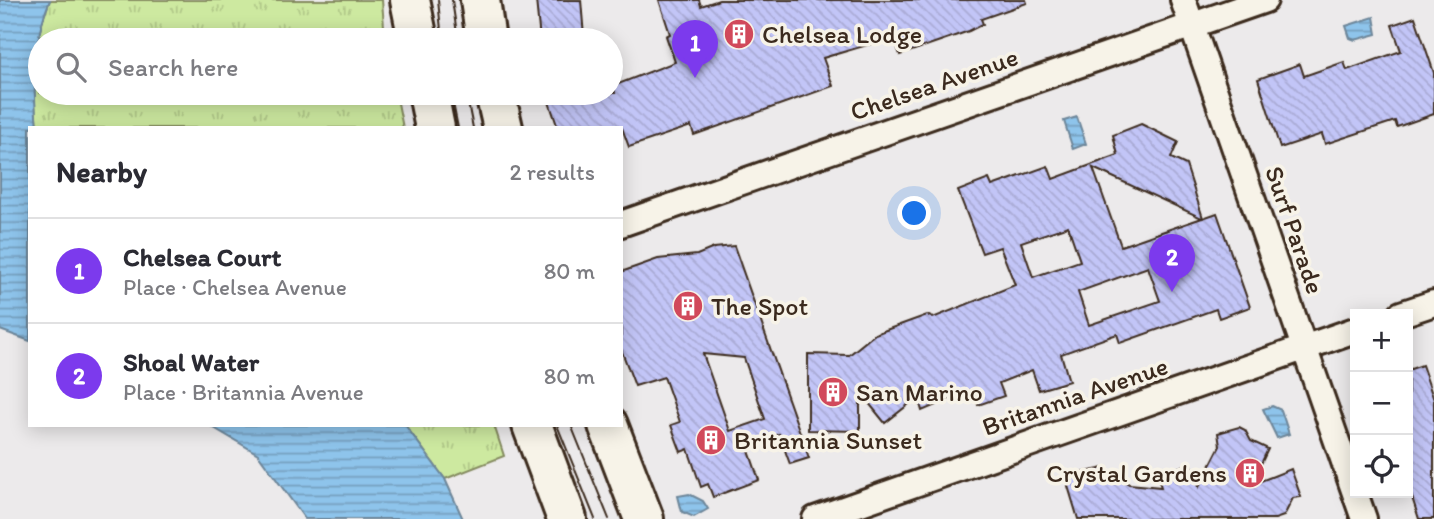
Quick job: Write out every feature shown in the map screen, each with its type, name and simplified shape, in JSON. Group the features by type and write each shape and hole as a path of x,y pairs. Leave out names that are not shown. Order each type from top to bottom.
{"highway":[{"path":"410,0 416,28"},
{"path":"480,0 484,28"},
{"path":"430,105 435,126"},
{"path":"498,105 503,126"},
{"path":"533,427 567,519"},
{"path":"609,427 644,519"}],"street":[{"name":"Surf Parade","path":"1183,0 1364,519"},
{"name":"Chelsea Avenue","path":"623,223 1265,0"},
{"path":"1413,310 1434,303"},
{"name":"Britannia Avenue","path":"815,519 1350,332"}],"green space":[{"path":"50,0 382,0 384,28 41,28"},
{"path":"35,105 398,105 403,126 37,126"},
{"path":"406,427 495,427 504,456 445,479"}],"water":[{"path":"0,0 50,0 41,28 28,28 28,105 36,105 37,126 28,126 28,340 0,330"},
{"path":"1374,17 1377,34 1355,40 1350,38 1346,26"},
{"path":"1077,117 1086,144 1073,149 1064,121"},
{"path":"1272,406 1281,410 1289,434 1277,438 1263,409"},
{"path":"212,427 406,427 445,479 463,519 305,519 258,454"},
{"path":"689,494 703,501 708,509 694,517 682,512 678,496"}],"building":[{"path":"536,0 581,0 583,28 539,28"},
{"path":"659,0 699,0 701,6 719,0 1026,0 1027,3 981,19 983,24 969,31 900,55 894,37 823,58 833,86 694,135 691,126 629,147 623,126 557,126 550,105 623,105 623,82 675,62 666,36 670,34"},
{"path":"1415,17 1434,73 1434,114 1397,127 1395,121 1325,144 1322,134 1280,148 1258,79 1300,64 1304,76 1344,62 1347,70 1401,51 1392,25"},
{"path":"1141,124 1178,142 1171,158 1186,165 1203,218 1217,213 1250,307 1219,318 1216,309 1120,343 1117,334 1061,354 1069,381 1039,390 1032,370 999,383 1004,396 978,405 973,389 922,411 918,397 885,423 860,392 860,431 808,430 808,354 849,355 875,334 927,315 933,318 1015,285 1000,247 982,253 958,191 989,179 992,186 1048,166 1053,179 1118,155 1113,135","holes":["1093,168 1202,218 1121,246","1068,226 1080,261 1033,277 1021,242","1148,267 1160,301 1089,325 1078,292"]},
{"path":"734,246 809,458 790,464 779,434 747,445 759,480 713,497 708,484 701,487 688,449 681,452 671,425 680,422 664,377 635,386 623,354 623,271 658,259 697,255 714,248","holes":["703,354 744,358 765,419 730,431"]},
{"path":"1422,365 1434,400 1434,519 1419,519 1412,498 1413,368"},
{"path":"1239,427 1245,430 1251,441 1268,449 1251,485 1291,469 1301,497 1293,498 1284,516 1275,519 1078,519 1068,486 1071,475 1104,468 1129,484 1161,487 1157,475 1191,463 1199,487 1220,446 1218,433"}],"tram line":[{"path":"438,0 441,28"},
{"path":"452,0 456,28"},
{"path":"453,105 458,126"},
{"path":"468,105 473,126"},
{"path":"558,427 595,519"},
{"path":"572,427 609,519"}],"place":[{"name":"Chelsea Lodge","path":"739,34"},
{"name":"Chelsea Court","path":"695,78"},
{"name":"Shoal Water","path":"1172,292"},
{"name":"The Spot","path":"688,306"},
{"name":"San Marino","path":"833,392"},
{"name":"Britannia Sunset","path":"711,440"},
{"name":"Crystal Gardens","path":"1250,473"}]}
